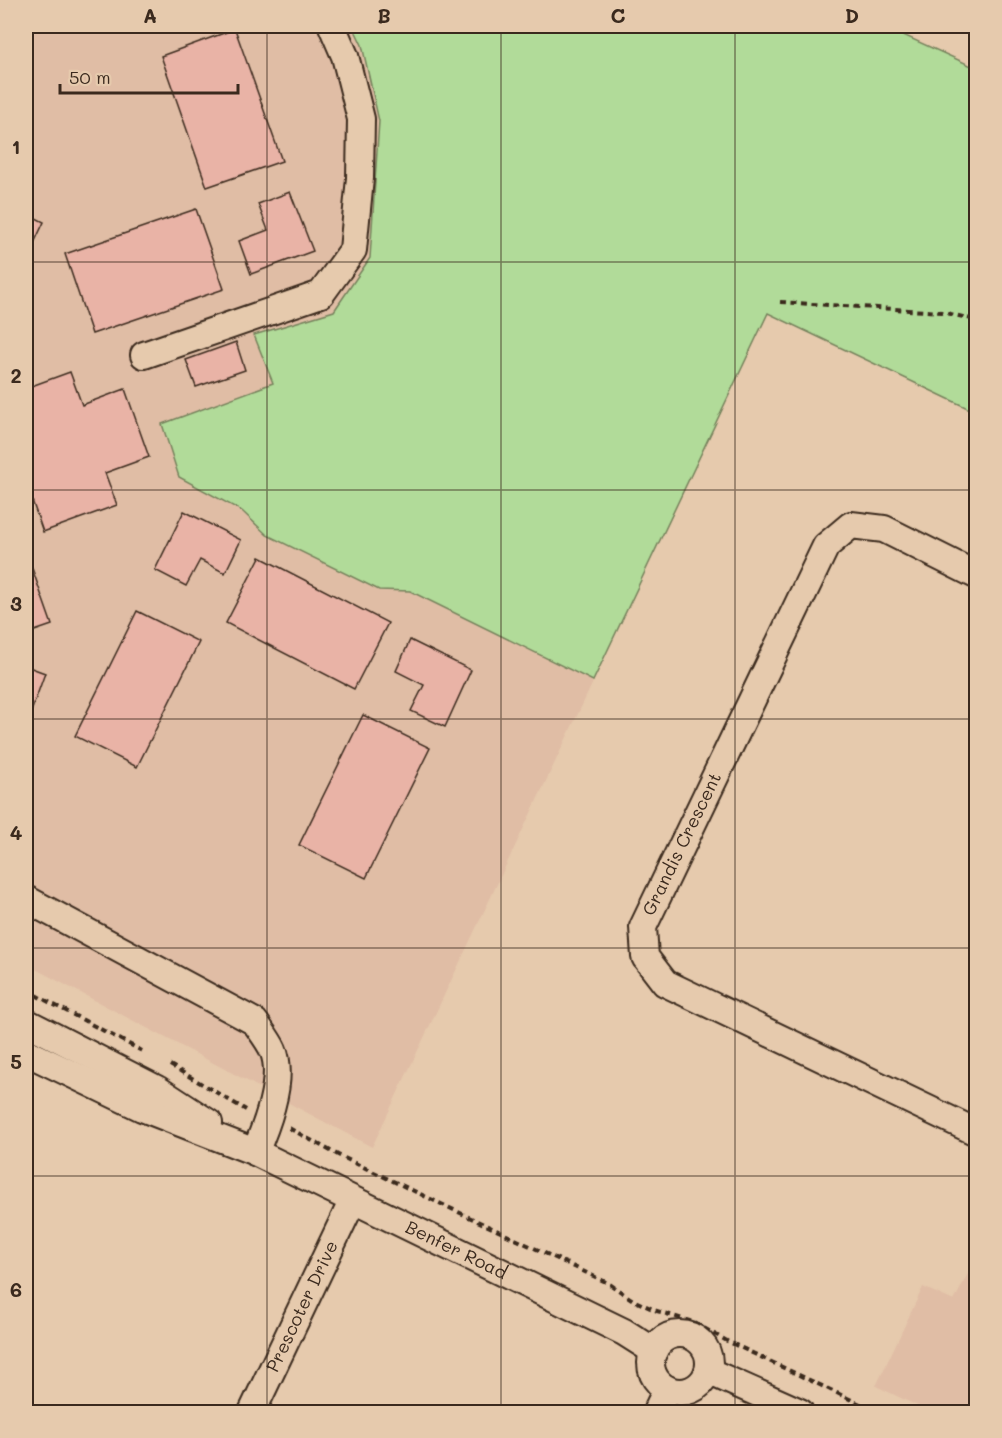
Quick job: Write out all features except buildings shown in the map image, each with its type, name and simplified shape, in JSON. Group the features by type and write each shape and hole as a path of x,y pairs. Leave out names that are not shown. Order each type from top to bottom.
{"street":[{"path":"144,355 321,294 353,250 360,178 361,118 345,56 332,26"},
{"name":"Grandis Crescent","path":"976,575 884,529 851,525 826,546 642,927 645,957 665,983 976,1132"},
{"path":"26,899 255,1022 274,1052 276,1079 269,1121 255,1152"},
{"name":"Benfer Road","path":"26,1022 157,1089 255,1152 352,1202 624,1332 654,1351"},
{"name":"Benfer Road","path":"26,1052 142,1108 255,1152"},
{"name":"Prescoter Drive","path":"252,1413 352,1202"},
{"path":"685,1334 702,1343 707,1351 708,1371 699,1385 692,1389 684,1392 667,1389 660,1384 652,1368 654,1351 666,1337 685,1334"},
{"path":"708,1371 800,1413"},
{"path":"656,1413 667,1389"}],"path":[{"path":"780,302 942,312 976,320"},
{"path":"26,990 150,1055"},
{"path":"161,1061 221,1097 269,1121 293,1129 338,1155 608,1284 633,1300 657,1311 693,1322 727,1341 877,1413"}],"shaded area":[{"path":"26,26 905,26 372,1147 26,964"},
{"path":"976,1258 976,1412 930,1412 876,1386 923,1287 954,1301"}],"green space":[{"path":"353,26 905,26 901,34 976,68 976,412 768,313 593,681 410,591 379,590 267,535 242,511 179,477 162,424 273,383 254,335 334,311 370,258 379,121 362,45"}]}
